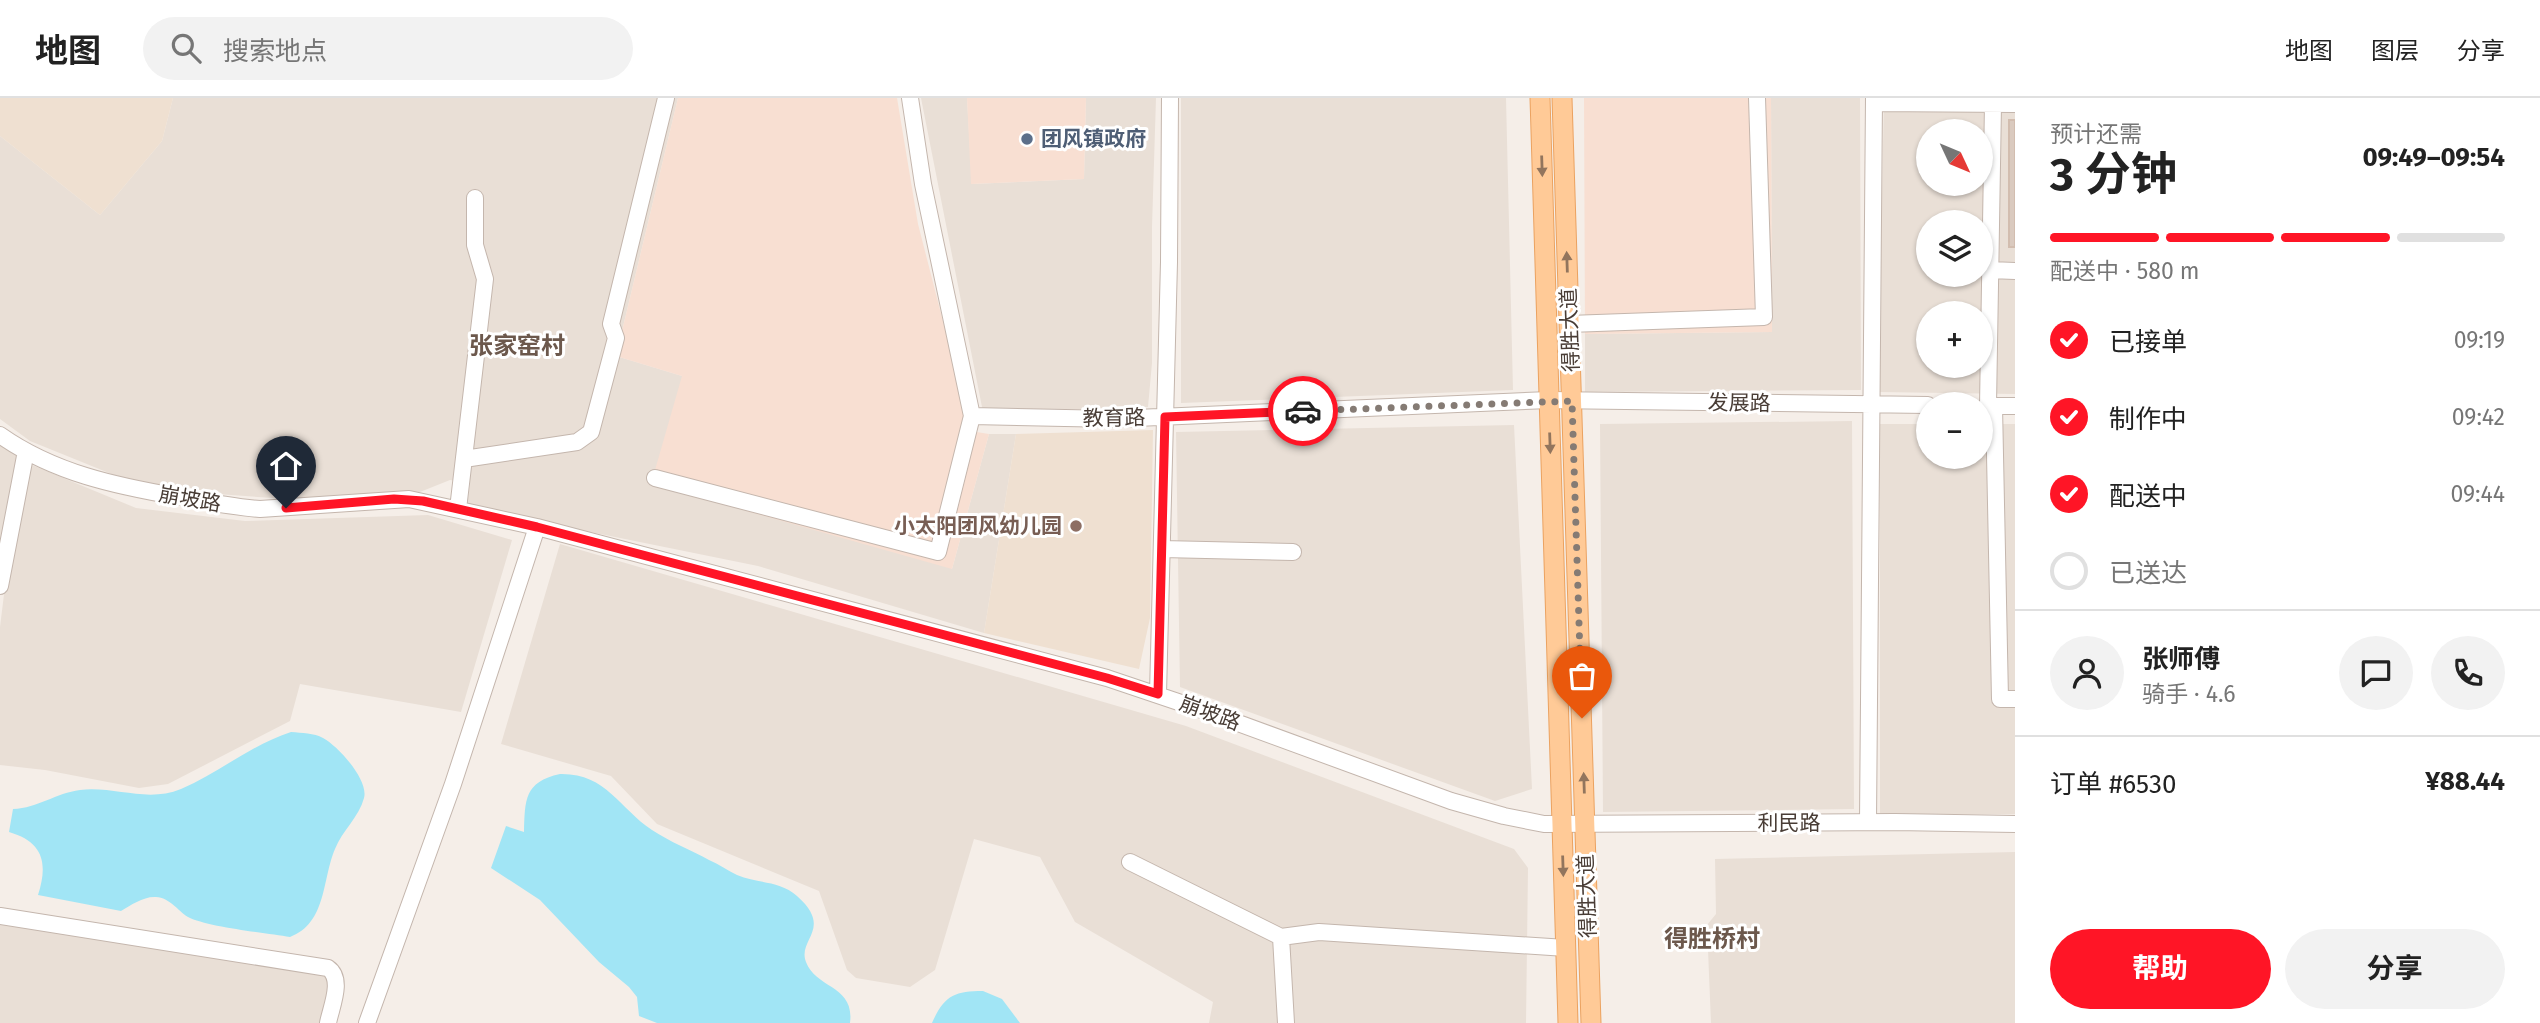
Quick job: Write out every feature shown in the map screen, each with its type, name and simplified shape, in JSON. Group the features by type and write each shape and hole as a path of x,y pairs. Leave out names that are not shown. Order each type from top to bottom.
{"main road":[{"name":"得胜大道","path":"1540,98 1568,1023"},
{"name":"得胜大道","path":"1562,98 1591,1023"}],"street":[{"path":"464,460 577,442 592,432 616,338 611,324 666,98"},
{"path":"655,478 938,552 972,416 923,184 910,98"},
{"path":"1158,694 1170,98"},
{"path":"1569,324 1764,317 1757,98"},
{"path":"1868,822 1874,100 2015,104"},
{"path":"1991,210 1993,104"},
{"path":"458,509 485,279 475,245 475,198"},
{"path":"1993,270 2015,271"},
{"path":"1987,392 1990,287"},
{"name":"教育路","path":"972,416 1114,419 1549,400"},
{"name":"发展路","path":"1549,400 1916,405"},
{"path":"1993,406 2015,407"},
{"name":"崩坡路","path":"0,435 66,471 121,487 239,508 339,505 394,499 423,501 537,527 1081,671 1158,694 1477,809 1544,824 1562,824"},
{"path":"0,586 26,451"},
{"path":"1990,469 2000,699 2015,699"},
{"path":"367,1023 453,784 537,527"},
{"path":"1162,549 1293,552"},
{"name":"利民路","path":"1562,824 2015,824"},
{"path":"1130,862 1281,937 1319,932 1566,948"},
{"path":"0,916 328,968 334,972 337,980 328,1023"},
{"path":"1281,937 1286,1023"}],"shaded area":[{"path":"0,98 173,98 162,141 100,215 0,136"},
{"path":"173,98 678,98 616,356 682,376 952,569 989,434 1016,434 984,633 758,566 467,507 470,483 450,480 420,492 287,499 189,492 114,475 30,441 0,419 0,136 100,215 162,141"},
{"path":"678,98 897,98 918,224 966,411 964,430 989,434 952,569 651,484 682,376 616,356"},
{"path":"921,98 967,98 972,184 1084,179 1086,98 1156,98 1152,363 1148,407 983,412"},
{"name":"团风镇政府","path":"967,98 1086,98 1084,179 971,184"},
{"path":"1181,98 1506,98 1513,390 1181,403"},
{"path":"1584,98 1771,98 1772,332 1585,334"},
{"path":"1771,98 1860,98 1861,390 1585,392 1585,334 1772,332"},
{"path":"1884,98 2015,98 2015,394 1878,392"},
{"path":"1852,421 1854,809 1603,812 1600,424"},
{"path":"1880,424 1916,424 1916,469 1993,469 1993,424 2015,424 2015,814 1880,814"},
{"path":"1514,425 1532,789 1495,801 1180,687 1176,432"},
{"name":"小太阳团风幼儿园","path":"1153,430 1150,618 1139,669 984,633 1016,434"},
{"path":"0,441 19,455 0,549"},
{"path":"27,463 136,508 245,521 428,515 512,540 461,712 300,684 290,721 168,784 139,788 45,770 0,765 0,627 8,562"},
{"path":"560,544 1186,726 1514,849 1528,868 1526,1023 1209,1023 1213,1002 1075,922 1040,857 974,839 935,970 910,987 856,978 847,970 819,891 657,824 611,776 501,744"},
{"path":"2015,852 2015,1023 1711,1023 1707,925 1716,914 1715,859"},
{"path":"0,922 332,977 323,1023 0,1023"}],"water":[{"path":"291,732 316,735 329,742 351,764 362,782 364,791 358,811 335,849 317,911 311,922 302,930 290,937 209,924 188,917 169,902 156,897 142,899 121,911 38,895 43,873 40,856 30,842 9,832 13,809 80,790 168,793 181,789 262,744"},
{"path":"560,774 576,775 601,785 640,821 666,838 745,878 783,887 797,896 813,917 814,925 806,947 806,962 818,978 847,1001 850,1023 657,1023 639,1016 637,997 629,987 599,962 540,900 491,868 506,826 524,832 526,802 533,787 548,777"},
{"path":"983,991 1002,999 1020,1023 932,1023 941,1007 951,997 964,992"}],"building":[{"path":"2009,120 2015,120 2015,247 2009,247"}],"way so far":[{"path":"1303,411 1572,401 1582,718"}],"place":[{"name":"团风镇政府","path":"1027,139"},
{"name":"小太阳团风幼儿园","path":"1076,526"}],"district":[{"name":"张家窑村","path":"517,346"},
{"name":"得胜桥村","path":"1712,939"}],"route":[{"path":"286,508 394,499 423,501 537,527 1107,678 1158,694 1165,417 1303,411"}]}
